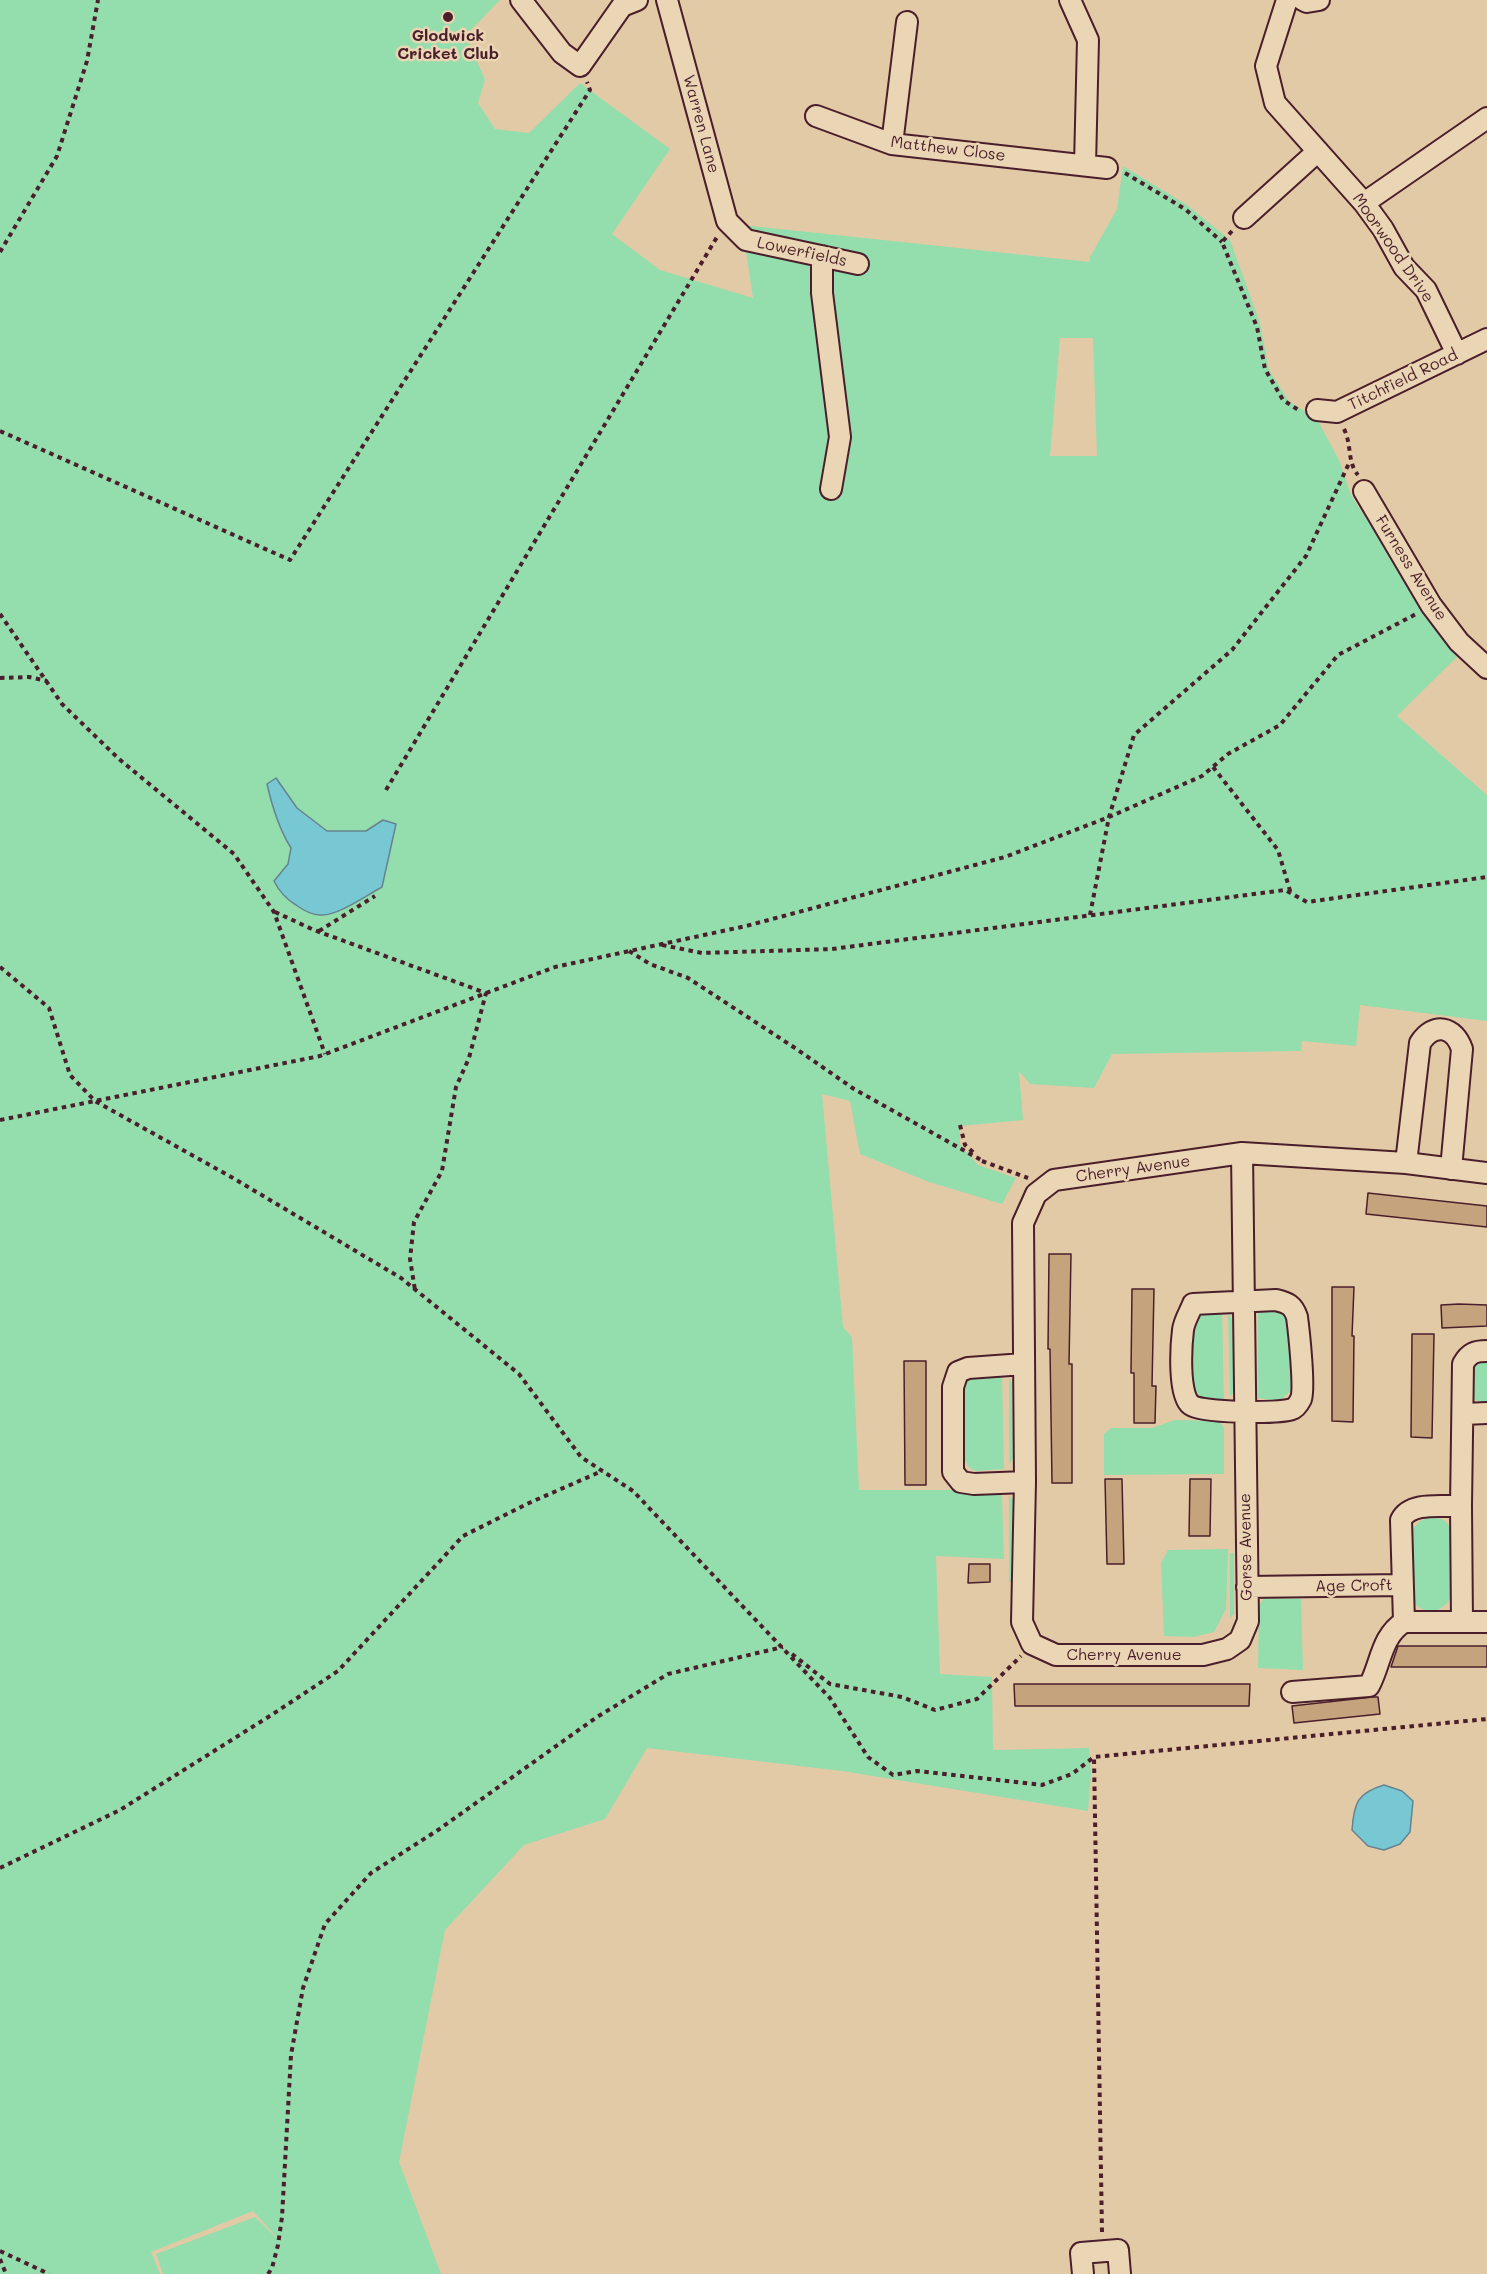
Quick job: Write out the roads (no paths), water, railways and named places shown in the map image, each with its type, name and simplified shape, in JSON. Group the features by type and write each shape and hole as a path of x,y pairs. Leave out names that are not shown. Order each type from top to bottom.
{"street":[{"path":"521,0 562,53 580,66 622,6 637,0"},
{"name":"Warren Lane","path":"667,0 727,220 746,240"},
{"path":"1070,0 1088,40 1085,165"},
{"name":"Moorwood Drive","path":"1287,0 1266,66 1275,103 1364,204 1383,229 1404,267 1426,290 1457,354"},
{"path":"1303,0 1307,2 1319,0"},
{"path":"892,144 907,22"},
{"name":"Matthew Close","path":"816,116 892,144 1107,168"},
{"path":"1364,204 1487,118"},
{"path":"1244,218 1318,151"},
{"name":"Lowerfields","path":"746,240 858,264"},
{"path":"822,256 822,293 840,437 831,489"},
{"name":"Titchfield Road","path":"1327,411 1487,339"},
{"name":"Furness Avenue","path":"1364,491 1431,605 1459,642 1487,668"},
{"path":"1407,1163 1420,1043 1431,1031 1443,1030 1455,1035 1462,1048 1451,1169"},
{"name":"Cherry Avenue","path":"1024,1364 1023,1223 1036,1194 1054,1180 1242,1153 1407,1163 1487,1173"},
{"name":"Gorse Avenue","path":"1203,1655 1227,1649 1240,1640 1248,1621 1242,1302 1242,1153"},
{"path":"1276,1300 1288,1303 1294,1308 1297,1317 1301,1399 1293,1409 1244,1411 1199,1409 1188,1402 1182,1388 1183,1328 1193,1304 1276,1300"},
{"path":"1462,1622 1463,1364 1468,1355 1477,1351 1487,1351"},
{"path":"1024,1364 1025,1482 974,1484 961,1482 953,1472 953,1387 958,1372 968,1368 1024,1364"},
{"path":"1464,1414 1487,1413"},
{"name":"Cherry Avenue","path":"1025,1482 1022,1622 1032,1644 1056,1655 1203,1655"},
{"name":"Age Croft","path":"1247,1587 1402,1585 1401,1520 1404,1515 1408,1510 1417,1508 1461,1506"},
{"path":"1402,1585 1404,1622"},
{"path":"1292,1692 1369,1686 1377,1670 1385,1641 1394,1628 1404,1622 1487,1622"},
{"path":"1083,2274 1081,2253 1110,2251 1120,2274"}],"water":[{"path":"276,778 297,808 327,831 366,831 383,820 396,824 382,887 344,908 322,915 305,911 283,894 274,881 288,864 291,848 276,817 267,784"},
{"path":"1384,1785 1402,1791 1413,1801 1410,1832 1400,1844 1384,1850 1368,1846 1352,1830 1354,1813 1359,1800 1368,1792"}],"place":[{"name":"Glodwick Cricket Club","path":"448,17"}]}
